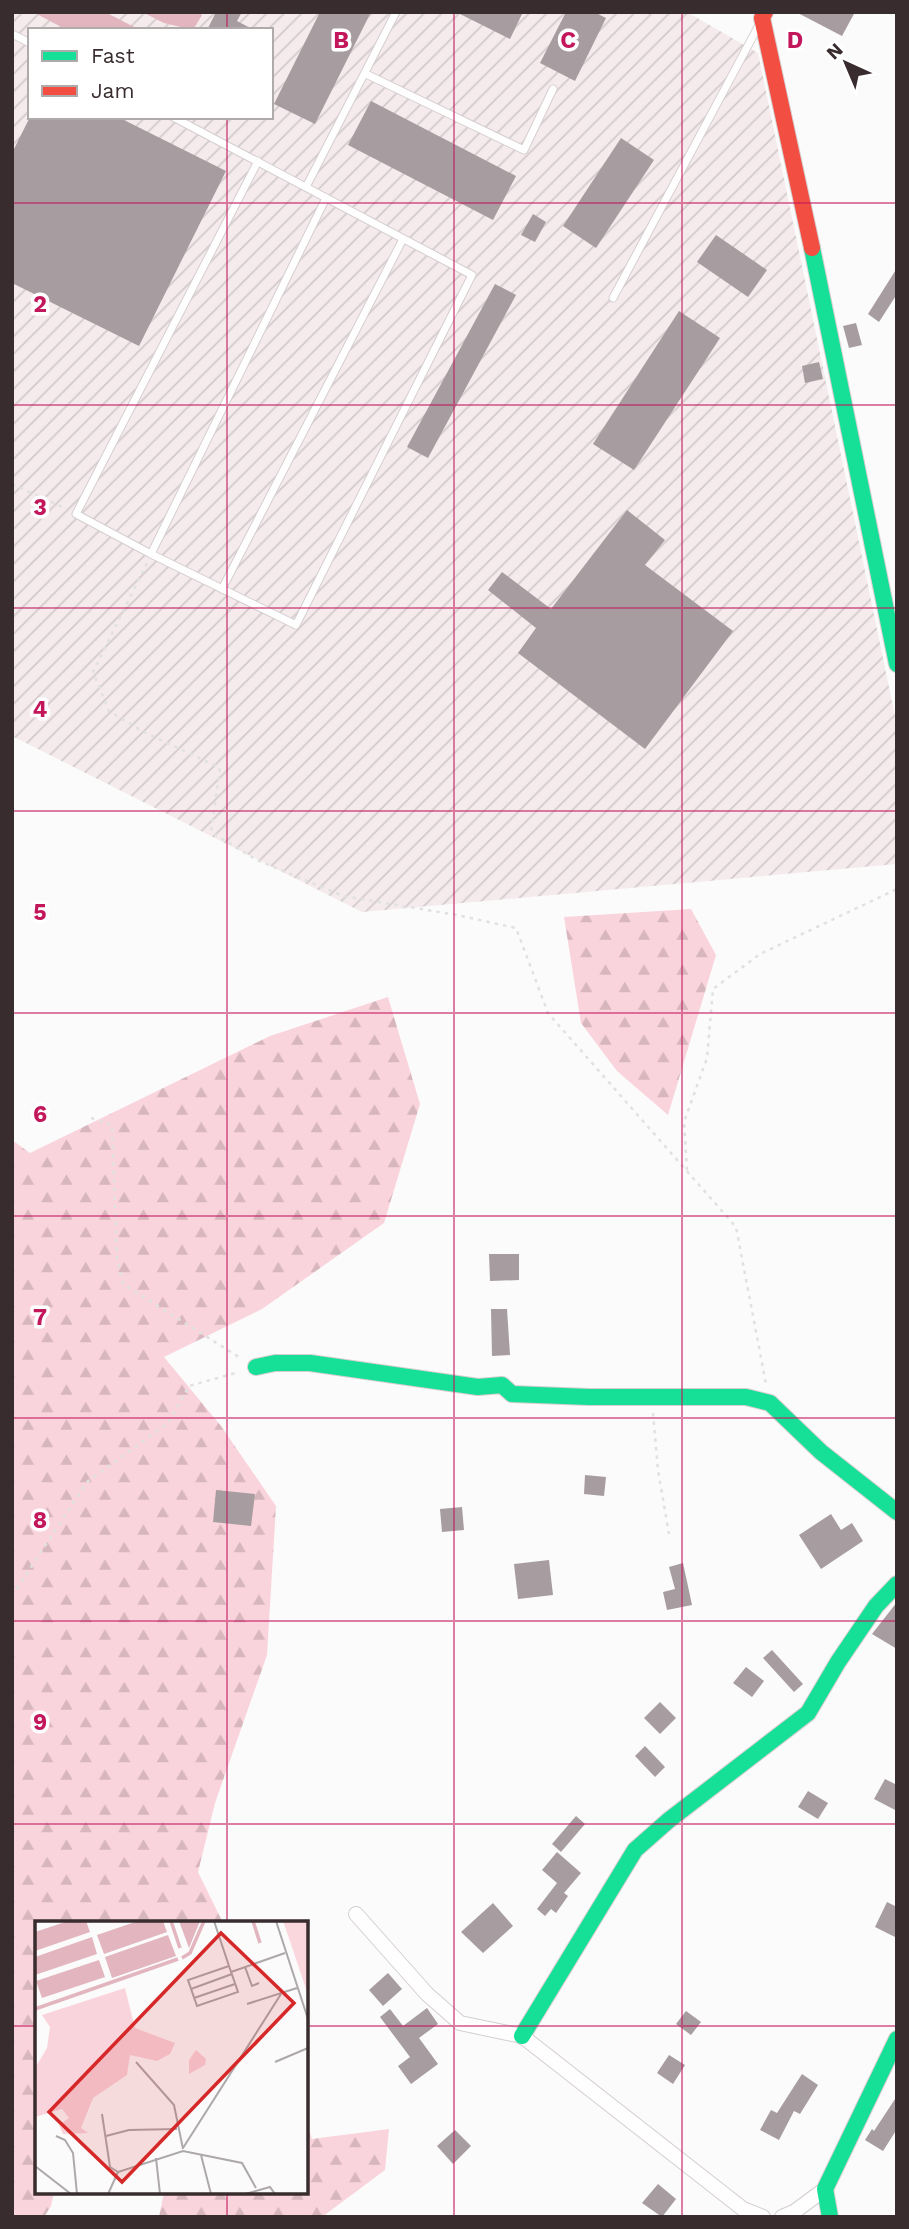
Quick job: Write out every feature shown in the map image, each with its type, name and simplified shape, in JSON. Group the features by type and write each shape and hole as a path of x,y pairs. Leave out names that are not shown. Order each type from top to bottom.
{"street":[{"path":"764,15 897,664"},
{"path":"256,1367 275,1363 310,1363 467,1386 502,1385 512,1394 746,1397 770,1403 821,1452 897,1512"},
{"path":"522,2036 635,1850 669,1820 808,1713 876,1606 897,1584"},
{"path":"356,1914 427,1994 460,2024 522,2036 743,2209 763,2217"},
{"path":"782,2217 794,2212 825,2189 897,2039"},
{"path":"825,2189 830,2217"}],"lane":[{"path":"306,187 396,12"},
{"path":"613,298 764,15"},
{"path":"12,34 28,42"},
{"path":"366,74 524,150 553,89"},
{"path":"177,119 258,161 472,275 296,625 76,514 258,161"},
{"path":"151,554 326,198"},
{"path":"222,589 403,239"}],"path":[{"path":"12,484 76,514"},
{"path":"151,554 93,672 109,711 144,732 220,768 211,832 257,860 343,896 516,928 548,1013 736,1227 770,1403"},
{"path":"687,1170 684,1122 707,1058 713,989 760,954 897,889"},
{"path":"91,1118 112,1125 117,1259 123,1284 256,1367"},
{"path":"12,1596 87,1482 168,1423 189,1386 256,1367"},
{"path":"651,1396 658,1470 669,1534"}],"shaded area":[{"path":"12,12 687,12 758,53 897,726 897,864 362,912 12,736"},
{"path":"33,12 105,12 136,28 63,28"},
{"path":"142,12 198,12 202,15 194,28 164,23"}],"green space":[{"path":"691,909 716,955 668,1115 617,1071 581,1023 564,917"},
{"path":"388,997 420,1104 384,1223 262,1309 164,1357 221,1426 276,1506 267,1655 215,1803 198,1872 222,1921 35,1921 35,2194 54,2194 51,2206 44,2217 12,2217 12,1140 30,1153 270,1036"},
{"path":"308,2128 312,2139 389,2129 385,2170 322,2217 159,2217 164,2194 308,2194"}],"building":[{"path":"216,12 242,12 237,21 250,28 208,28"},
{"path":"320,12 371,12 315,124 274,104"},
{"path":"456,12 523,12 510,39"},
{"path":"566,12 594,12 606,18 575,81 540,63"},
{"path":"796,12 855,12 842,36"},
{"path":"371,101 516,176 493,220 348,145"},
{"path":"29,119 122,119 226,171 139,346 12,283 12,153"},
{"path":"621,138 654,160 596,248 563,226"},
{"path":"533,214 546,222 535,242 521,235"},
{"path":"716,235 767,270 748,297 697,262"},
{"path":"897,268 897,294 879,322 868,314"},
{"path":"495,284 516,295 428,458 407,447"},
{"path":"679,311 720,338 634,470 593,444"},
{"path":"856,323 862,345 849,348 843,326"},
{"path":"819,362 823,379 805,383 802,366"},
{"path":"627,510 665,540 645,565 733,631 645,749 518,653 536,628 488,590 502,572 551,609"},
{"path":"489,1254 519,1254 519,1280 490,1281"},
{"path":"491,1309 507,1309 510,1355 492,1356"},
{"path":"585,1475 606,1477 604,1496 584,1494"},
{"path":"216,1490 255,1494 251,1526 213,1522"},
{"path":"462,1507 464,1530 442,1532 440,1509"},
{"path":"831,1514 841,1530 852,1523 863,1541 821,1569 799,1535"},
{"path":"549,1560 553,1595 518,1599 514,1564"},
{"path":"683,1563 692,1605 667,1610 663,1592 675,1589 669,1567"},
{"path":"897,1602 897,1649 872,1634"},
{"path":"772,1650 803,1684 794,1692 763,1658"},
{"path":"746,1667 764,1681 752,1697 733,1683"},
{"path":"660,1702 676,1718 660,1734 644,1718"},
{"path":"645,1746 665,1767 655,1777 635,1756"},
{"path":"885,1779 897,1785 897,1811 874,1799"},
{"path":"808,1791 828,1803 818,1819 798,1807"},
{"path":"576,1816 585,1824 561,1852 552,1844"},
{"path":"557,1852 581,1873 564,1893 568,1896 556,1913 551,1909 545,1916 537,1909 557,1883 542,1870"},
{"path":"887,1902 897,1907 897,1938 875,1927"},
{"path":"493,1903 513,1926 483,1953 461,1932"},
{"path":"388,1973 402,1989 383,2006 369,1990"},
{"path":"427,2008 438,2024 419,2038 438,2064 411,2084 398,2066 410,2057 380,2017 390,2009 403,2026"},
{"path":"686,2011 701,2022 691,2035 676,2024"},
{"path":"669,2055 685,2065 673,2084 657,2073"},
{"path":"802,2074 818,2085 800,2114 794,2111 779,2140 760,2130 771,2110 777,2113"},
{"path":"897,2096 897,2129 883,2151 865,2140"},
{"path":"455,2130 471,2146 453,2164 437,2146"},
{"path":"658,2184 676,2199 662,2217 642,2203"}],"traffic: fast":[{"path":"812,248 897,664"},
{"path":"256,1367 275,1363 310,1363 478,1387 502,1385 512,1394 746,1397 770,1403 821,1452 897,1512"},
{"path":"522,2036 635,1850 669,1820 808,1713 876,1606 897,1584"},
{"path":"830,2217 825,2189 897,2039"}],"traffic: jam":[{"path":"765,12 762,18 812,248"}]}
